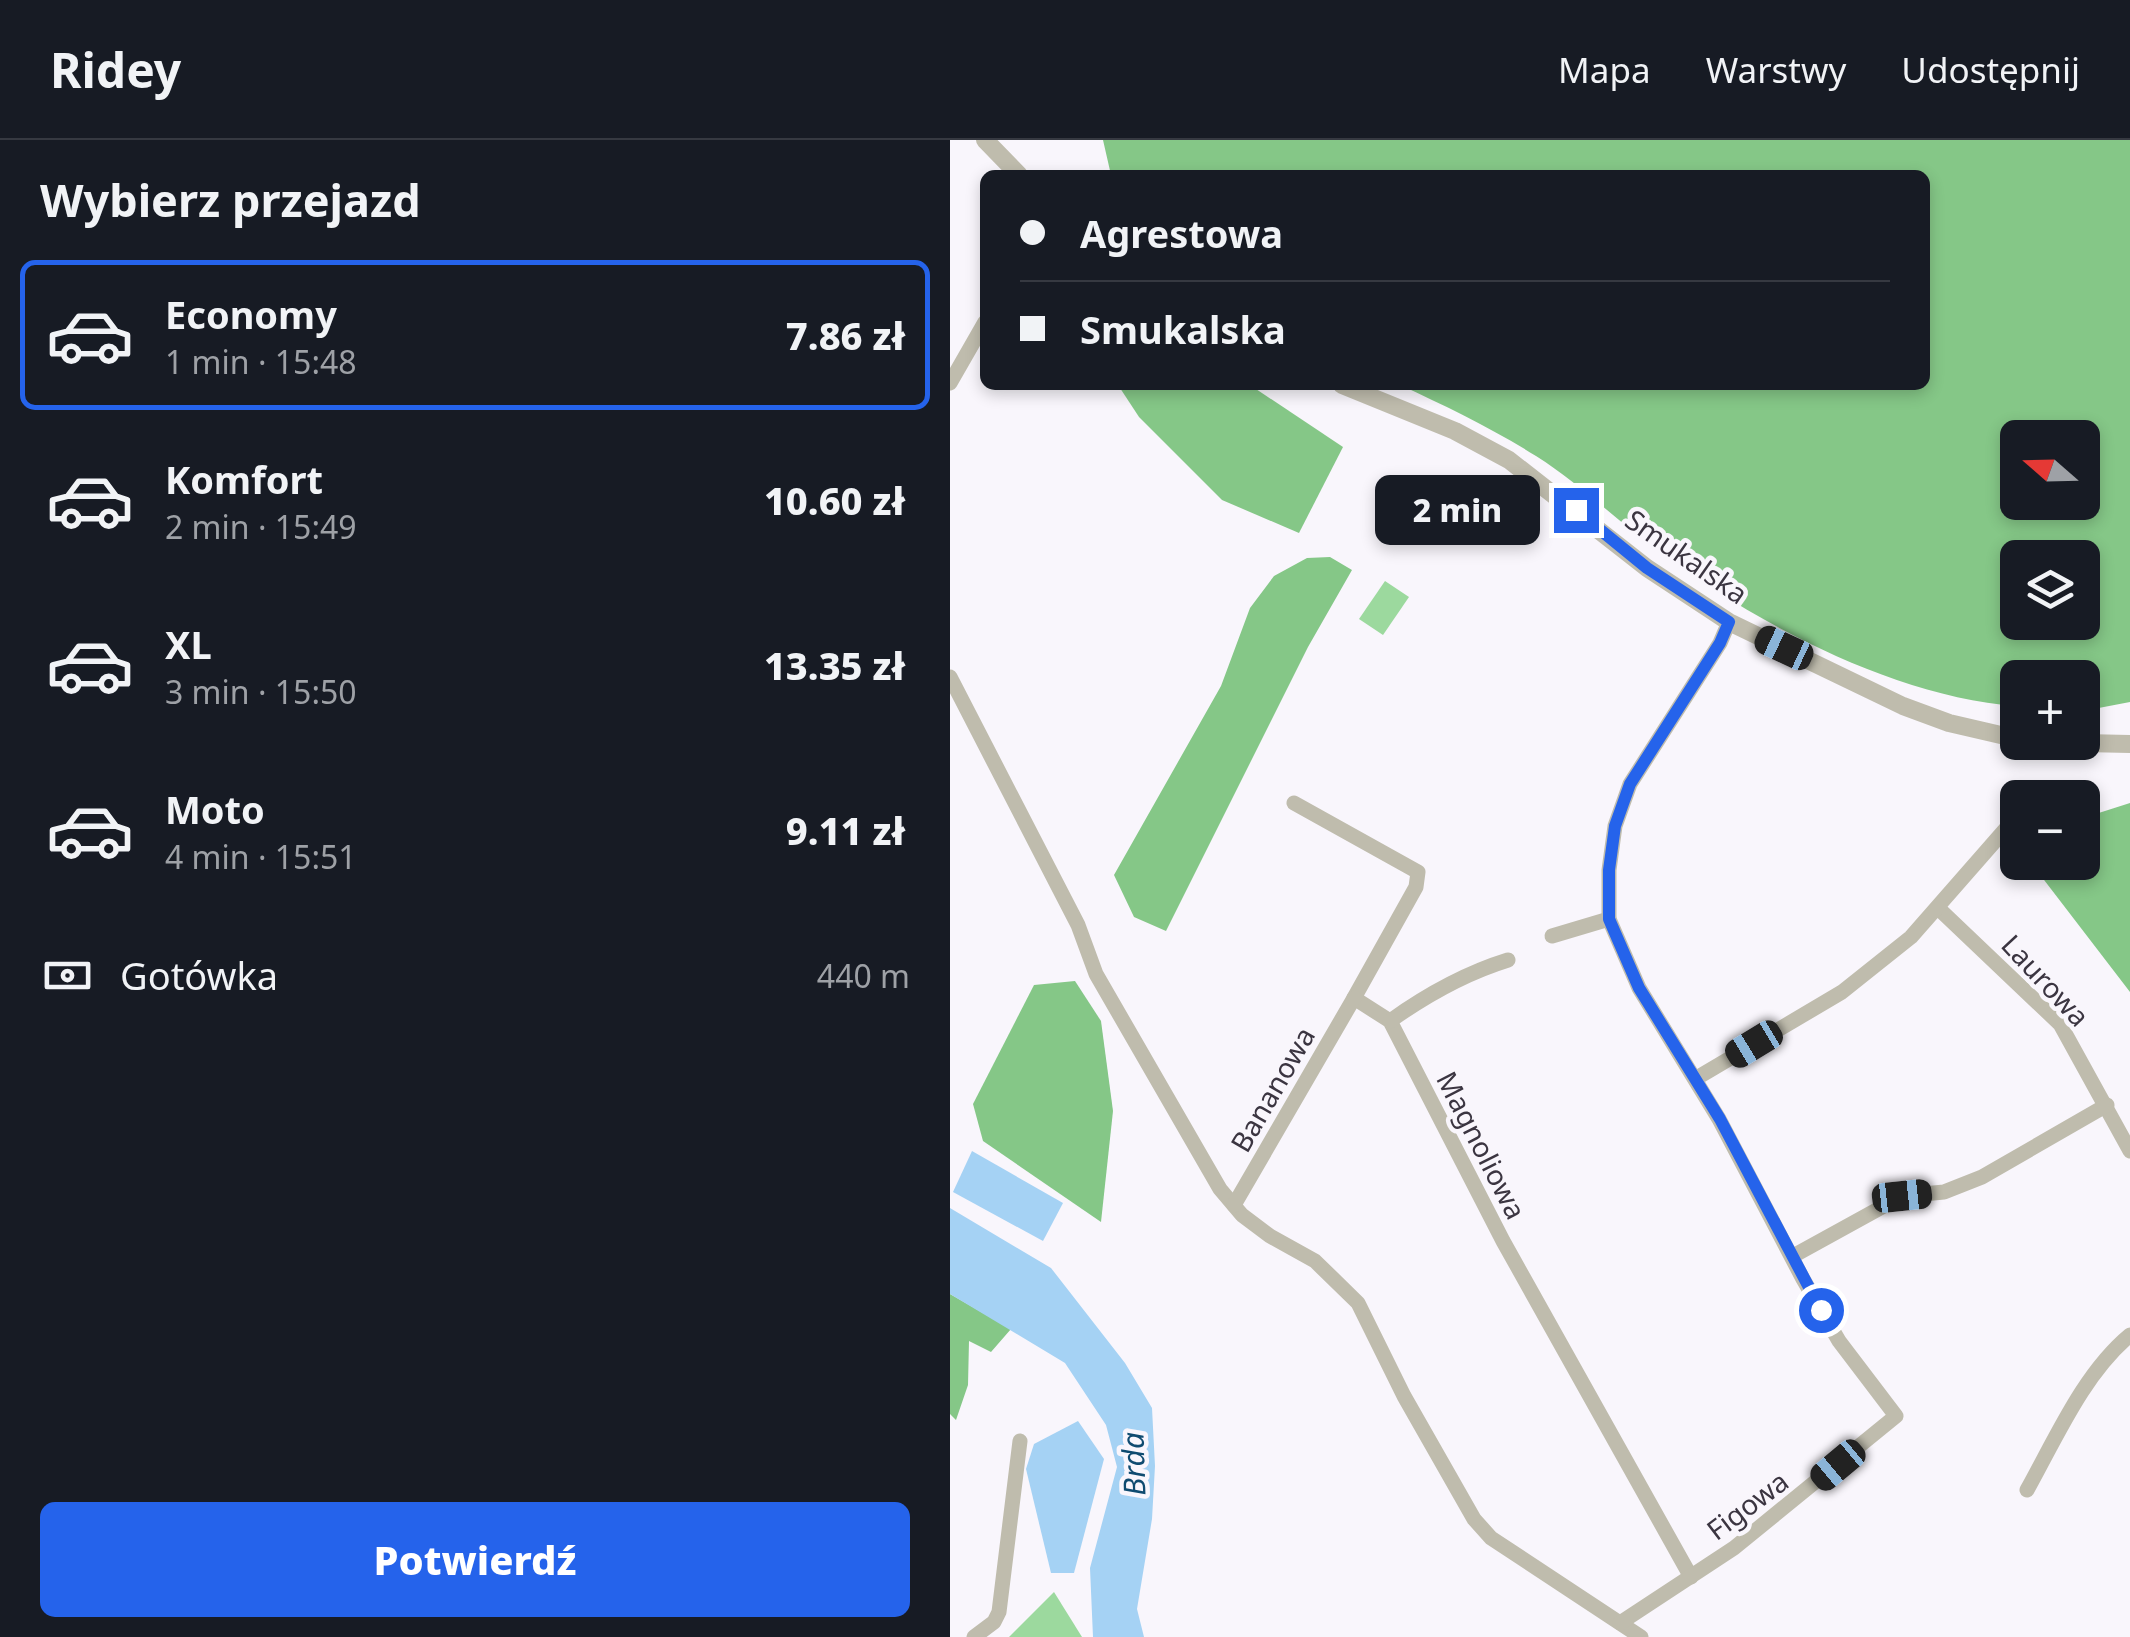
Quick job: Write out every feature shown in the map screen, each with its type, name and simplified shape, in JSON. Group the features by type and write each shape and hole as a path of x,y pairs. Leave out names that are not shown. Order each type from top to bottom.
{"street":[{"path":"985,140 1014,170"},
{"path":"950,384 980,331"},
{"name":"Smukalska","path":"1354,390 1455,432 1509,460 1647,568 1729,622 1902,706 1948,723 2000,735"},
{"path":"1729,622 1720,643 1630,784 1615,826 1609,870 1609,919 1639,988 1695,1079 1793,1256 1902,1196 1944,1192 1982,1178 2107,1105"},
{"path":"950,677 1078,925 1096,974 1220,1189 1270,1236 1315,1261 1358,1302 1404,1396 1474,1519 1491,1538 1641,1637"},
{"path":"2100,743 2130,744"},
{"path":"1294,803 1418,872 1416,887 1354,998 1390,1021 1458,982 1508,960"},
{"path":"1695,1079 1842,992 1912,938 2000,836"},
{"name":"Laurowa","path":"1938,908 2060,1024 2130,1151"},
{"path":"1552,936 1609,919"},
{"name":"Bananowa","path":"1234,1205 1354,998"},
{"name":"Magnoliowa","path":"1390,1021 1503,1242 1691,1577"},
{"name":"Figowa","path":"1620,1622 1779,1514 1896,1416 1839,1341 1793,1256"},
{"path":"2028,1490 2073,1407 2116,1346 2130,1335"},
{"path":"974,1637 994,1622 999,1612 1020,1440"}],"green space":[{"path":"1103,140 2130,140 2130,702 2100,708 2100,660 2000,660 2000,704 1970,700 1875,672 1737,604 1642,538 1567,478 1503,436 1410,390 1930,390 1930,170 1110,170"},
{"path":"1121,390 1258,390 1343,447 1299,533 1222,500 1139,417"},
{"path":"1330,557 1352,570 1308,647 1166,931 1134,917 1114,875 1221,686 1250,608 1274,576 1307,558"},
{"path":"1385,581 1409,597 1383,635 1359,619"},
{"path":"2130,803 2130,992 2044,880 2100,880 2100,813"},
{"path":"1075,981 1101,1021 1113,1111 1101,1222 983,1141 973,1104 1034,985"},
{"path":"950,1294 1011,1329 991,1352 969,1341 968,1385 956,1420 950,1414"},
{"path":"1054,1592 1082,1637 1009,1637"}],"water":[{"path":"972,1151 1063,1203 1043,1241 953,1192"},
{"name":"Brda","path":"950,1208 1051,1268 1125,1363 1152,1408 1152,1519 1137,1609 1144,1637 1093,1637 1090,1568 1117,1467 1106,1425 1065,1363 950,1294"},
{"path":"1078,1421 1104,1459 1074,1573 1051,1573 1026,1469 1034,1444"}],"route":[{"path":"1576,510 1647,568 1729,622 1720,643 1630,784 1615,826 1609,870 1609,919 1639,988 1720,1119 1821,1310"}]}
